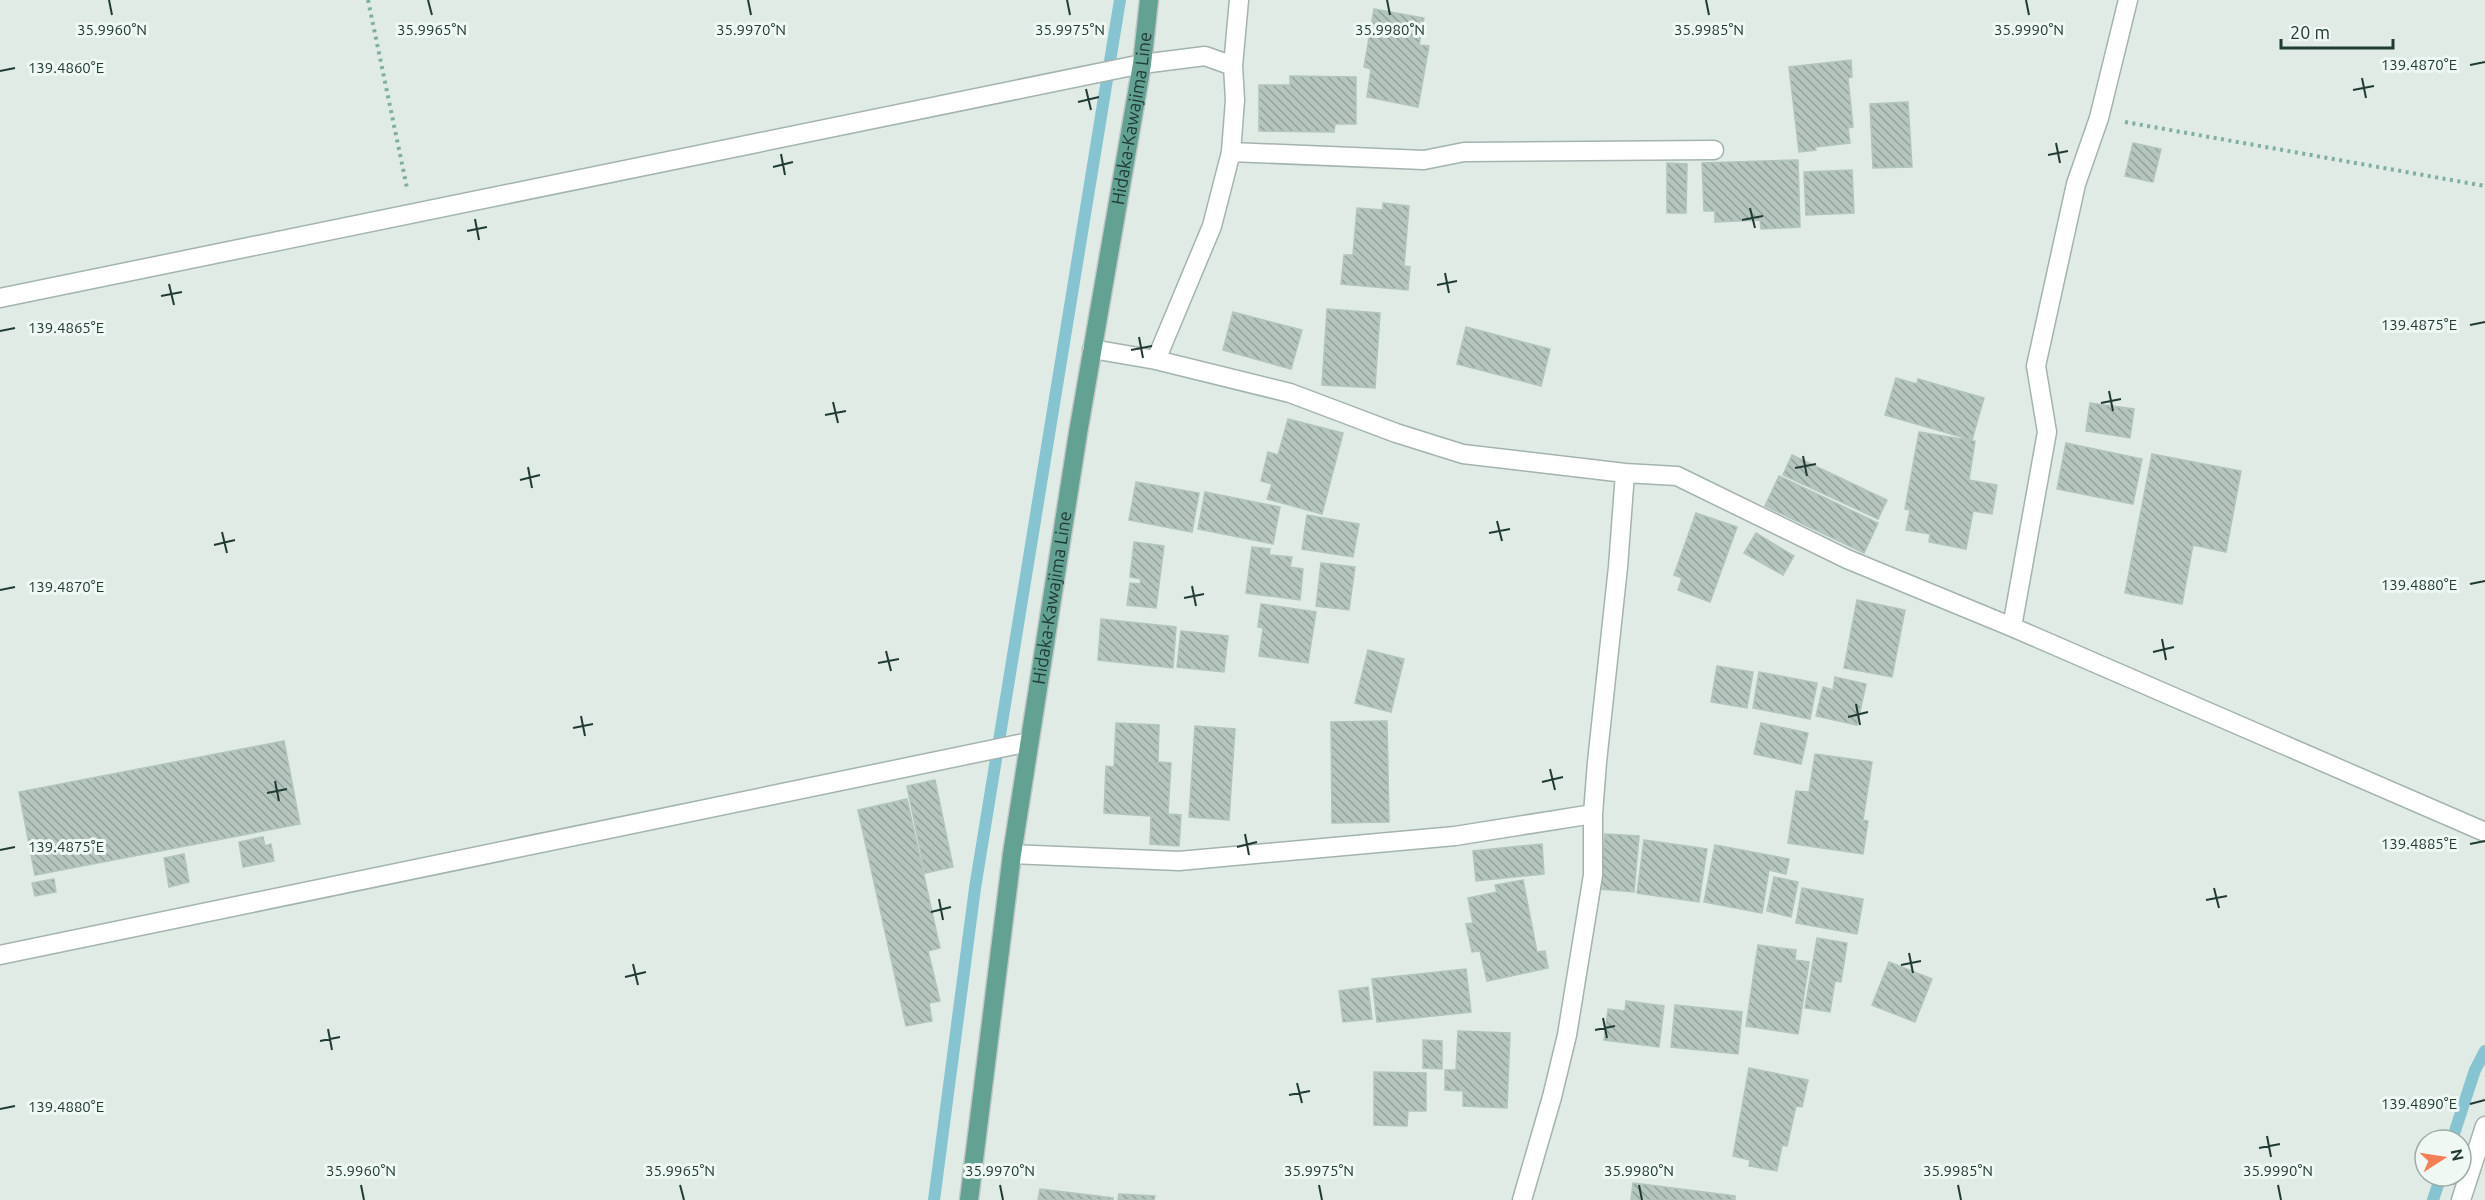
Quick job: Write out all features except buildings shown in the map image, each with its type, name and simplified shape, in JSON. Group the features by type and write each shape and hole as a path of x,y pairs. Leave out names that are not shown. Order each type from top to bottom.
{"main road":[{"name":"Hidaka-Kawajima Line","path":"969,1200 1012,854 1092,349 1142,64 1149,0"}],"street":[{"path":"1156,360 1212,226 1231,152 1235,100 1233,66 1239,0"},
{"path":"2012,627 2047,432 2036,366 2076,184 2098,118 2128,0"},
{"path":"0,298 1142,64 1205,56 1233,66"},
{"path":"1231,152 1424,160 1464,152 1714,150"},
{"path":"1092,349 1156,360 1290,393 1396,433 1464,454 1625,473 1677,476 1847,559 2012,627 2485,832"},
{"path":"1522,1200 1552,1097 1566,1035 1593,875 1593,814 1625,473"},
{"path":"0,955 1029,742"},
{"path":"1012,854 1179,861 1455,836 1593,814"},
{"path":"2461,1200 2485,1126"}],"path":[{"path":"368,0 412,212"},
{"path":"2098,118 2485,186"}],"waterway":[{"path":"934,1200 975,888 1120,0"},
{"path":"2456,1128 2475,1070 2485,1051"},
{"path":"2433,1200 2437,1188"}]}
